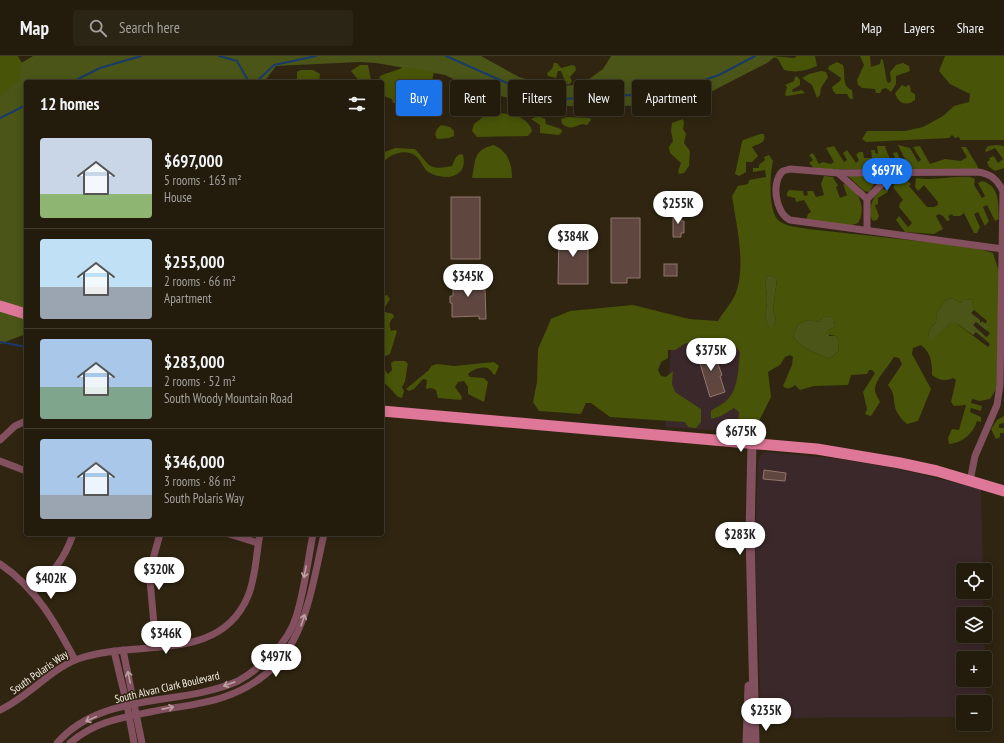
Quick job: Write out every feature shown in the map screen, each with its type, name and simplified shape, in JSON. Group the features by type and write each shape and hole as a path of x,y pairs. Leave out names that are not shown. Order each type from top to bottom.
{"main road":[{"path":"0,306 24,313"},
{"path":"384,411 817,449 882,459 1004,491"}],"street":[{"path":"970,481 975,456 997,405 1000,385 1003,249 1003,191 993,176 978,172 895,171 838,173 790,169 783,171 777,179 777,196 781,214 793,221 1003,249"},
{"path":"867,230 867,199 895,171"},
{"path":"838,173 867,199"},
{"path":"0,440 15,426 24,422"},
{"path":"752,443 750,534 755,743"},
{"path":"0,462 24,470"},
{"path":"32,592 60,563 67,552 72,536"},
{"path":"156,647 150,580 151,566 159,536"},
{"path":"235,536 258,543"},
{"name":"South Polaris Way","path":"0,710 20,699 75,660 114,651 200,641 224,629 234,619 248,595 260,536"},
{"name":"South Alvan Clark Boulevard","path":"57,743 68,732 94,717 131,704 217,688 239,680 262,665 286,639 296,618 313,536"},
{"name":"South Alvan Clark Boulevard","path":"70,743 92,727 113,718 224,697 250,686 273,668 287,652 302,625 324,536"},
{"path":"0,564 32,592 55,622 75,660"},
{"path":"747,743 752,647"},
{"path":"123,650 133,715 142,743"},
{"path":"114,651 131,704"},
{"path":"133,715 134,743"}],"shaded area":[{"path":"672,334 750,339 744,432 665,427"},
{"path":"765,452 833,458 899,469 981,489 983,563 956,563 956,599 983,599 984,607 956,607 956,643 984,643 985,651 956,651 956,687 985,687 986,695 956,695 956,717 761,718 755,546 758,461 761,455"}],"green space":[{"path":"0,56 18,56 22,63 19,81 0,96"},
{"path":"33,56 481,56 519,77 530,80 508,80 508,98 500,96 500,80 456,80 445,75 376,63 359,62 276,66 266,80 24,80 24,335 0,344 0,75"},
{"path":"611,56 776,56 767,63 711,92 711,80 632,80 632,106 624,106 624,80 588,80 603,69"},
{"path":"772,56 794,58 797,56 815,56 817,66 801,71 784,70 778,59"},
{"path":"860,56 870,56 871,67 880,64 881,59 883,60 887,82 889,83 891,81 890,72 896,65 903,63 909,66 910,71 896,76 896,84 891,92 886,88 882,89 880,93 876,93 875,89 862,88 858,85 857,80 864,65"},
{"path":"945,56 1004,56 1004,140 960,140 959,137 955,138 952,135 949,138 866,142 862,139 867,131 905,131 923,127 943,116 954,106 969,102 970,94 950,84 939,71"},
{"path":"837,62 843,65 845,83 846,86 852,90 853,99 850,99 847,94 836,94 833,91 832,87 840,81 841,78 828,69 829,66"},
{"path":"554,63 557,63 561,68 572,65 575,66 576,70 570,77 572,81 570,84 566,84 566,80 564,80 561,71 558,71 556,78 548,76 547,73 552,69"},
{"path":"360,65 368,65 371,80 358,80 351,71"},
{"path":"403,67 434,72 432,80 396,80 396,103 393,103 392,99 384,95 384,80 381,80 379,77"},
{"path":"301,70 313,70 320,74 319,80 297,80 297,72"},
{"path":"821,71 826,72 828,77 821,88 820,95 817,98 812,85 802,78 809,74"},
{"path":"797,76 800,80 800,85 792,90 793,92 802,90 805,93 785,95 787,87 785,85 794,81 795,77"},
{"path":"574,85 574,106 566,106 566,86"},
{"path":"902,85 906,87 908,85 910,86 911,92 915,94 915,100 908,103 903,103 898,99 895,93"},
{"path":"500,113 508,114 508,116 520,117 529,125 532,131 528,136 477,137 472,131 474,124 484,116 500,116"},
{"path":"538,116 545,119 546,124 561,129 562,132 559,135 540,133 540,125 531,119"},
{"path":"567,117 590,118 591,120 587,125 582,124 570,127 562,124 561,119"},
{"path":"683,119 683,129 686,134 684,143 690,151 689,166 684,173 679,174 678,171 681,163 670,153 669,147 673,141 671,131 672,123"},
{"path":"441,125 450,127 454,131 454,136 437,139 435,133"},
{"path":"764,134 764,140 752,147 758,156 752,162 746,162 746,172 739,176 735,174 743,140"},
{"path":"494,145 503,151 508,158 512,178 472,178 475,161 479,153 487,147"},
{"path":"898,145 910,148 918,162 921,160 913,147 920,146 930,164 945,159 961,161 967,157 961,147 966,147 978,167 977,171 815,169 809,163 813,160 809,155 813,153 819,164 823,162 831,164 834,162 826,148 834,146 844,162 847,160 843,153 847,150 856,163 859,160 856,155 859,152 863,152 864,158 872,158 871,150 875,150 875,153 878,154 877,146 887,146 885,147 893,166 897,164 893,153 897,152 902,163 906,161"},
{"path":"988,146 1004,146 1004,168 995,171 989,167 987,162 990,160 989,158 994,156 998,163 1003,159 995,148 986,152 985,150"},
{"path":"395,148 415,149 427,163 438,168 452,166 456,157 460,154 463,155 464,163 459,173 453,176 441,177 428,172 413,154 408,152 398,153 384,161 384,152"},
{"path":"769,155 773,161 771,174 771,200 775,215 778,220 785,224 808,229 973,247 993,253 999,272 997,388 990,399 980,401 972,399 971,403 982,406 981,411 971,408 970,412 981,417 981,422 977,421 973,430 963,440 949,444 948,438 952,429 959,430 966,405 954,406 951,402 956,380 953,378 942,380 932,375 930,358 927,351 921,345 913,348 912,354 931,389 918,421 907,424 897,413 893,395 888,385 902,364 899,358 894,357 877,381 875,392 880,402 871,416 865,414 867,409 863,392 875,373 872,370 869,370 867,374 851,375 848,385 814,386 800,390 795,385 790,388 786,388 783,386 792,365 793,357 790,355 785,357 780,365 768,372 771,397 757,425 741,425 738,421 739,412 734,408 721,416 711,419 711,411 727,400 731,395 737,378 740,352 731,342 721,339 705,340 690,344 686,343 675,350 668,350 668,358 661,362 658,370 661,376 666,377 673,371 672,384 675,392 701,409 701,422 696,428 688,427 685,422 610,417 591,403 586,403 581,414 539,411 533,402 537,382 538,349 551,319 570,311 633,305 689,319 718,321 735,295 740,272 740,246 732,196 738,186 748,184 749,180 766,177 765,170 753,172 753,168 759,168 759,165 765,160 764,157","holes":["771,275 777,279 773,309 776,321 773,327 769,327 766,320 766,282 767,276","953,298 960,303 965,299 972,300 974,310 987,321 985,324 989,327 987,331 990,333 987,337 985,336 983,338 990,344 988,347 956,323 951,323 932,340 928,336 930,329 936,322 937,313 945,300","830,316 834,319 835,327 828,330 825,334 836,336 839,341 838,352 830,358 815,353 804,347 795,340 793,336 798,324 809,320 819,322 823,317"]},
{"path":"877,175 869,192 864,191 848,176"},
{"path":"824,176 833,177 838,186 836,187 840,198 847,195 843,184 849,186 857,194 860,200 862,212 858,223 850,226 806,220 808,214 811,212 804,200 796,202 795,198 787,196 789,190 803,191 804,196 808,195 807,191 813,191 816,197 824,195 821,184"},
{"path":"902,177 911,184 909,186 927,207 934,207 938,205 938,202 924,185 918,191 915,187 916,178 930,179 970,177 975,179 974,185 982,198 985,196 978,183 982,181 988,183 995,191 997,196 999,219 995,221 987,205 983,207 989,221 985,226 978,212 974,214 980,227 977,233 974,233 964,213 960,216 953,216 952,214 948,216 950,220 947,221 939,214 936,216 943,229 934,234 905,232 896,220 899,216 908,227 912,223 899,207 903,200 893,187 899,178"},
{"path":"883,189 887,190 888,192 878,198 878,204 875,205 879,216 877,220 873,221 870,208 876,195"},
{"path":"771,275 777,279 773,309 776,321 773,327 769,327 766,320 766,282 767,276"},
{"path":"387,295 390,299 385,307 385,312 393,314 394,317 390,322 390,329 391,331 397,331 390,354 385,356 384,361 384,296"},
{"path":"953,298 960,303 965,299 972,300 974,310 971,313 980,320 980,323 982,321 990,327 987,331 976,322 973,325 985,336 983,338 976,332 973,335 956,323 951,323 932,341 928,336 930,329 936,322 937,313 945,300"},
{"path":"830,316 834,319 835,327 828,330 829,336 836,336 839,341 838,352 830,358 815,353 795,340 793,336 798,324 809,320 819,322 823,317"},
{"path":"394,361 405,361 408,364 405,381 402,387 404,391 402,398 398,397 384,382 384,366 388,374 392,370 391,363"},
{"path":"494,362 499,366 495,375 487,368 475,369 468,374 470,377 484,378 488,382 484,402 468,394 468,387 464,381 458,382 455,387 462,397 461,400 438,398 436,390 431,388 426,389 427,380 423,379 414,389 409,391 406,389 429,370 431,366 437,364 454,366"},
{"path":"1004,416 1004,423 999,424 999,428 1004,428 1004,433 1000,433 1000,437 996,439 991,429 997,420"}],"building":[{"path":"451,197 480,197 480,259 451,259"},
{"path":"673,212 681,212 681,221 684,221 684,233 681,233 681,237 673,237"},
{"path":"611,218 640,218 640,278 627,278 627,283 611,283"},
{"path":"559,231 588,231 588,284 558,284"},
{"path":"664,264 677,264 677,276 664,276"},
{"path":"453,278 481,278 481,289 485,289 486,319 479,319 479,316 452,317 452,303 450,303 450,296 453,296"},
{"path":"712,348 722,375 720,376 725,392 710,397 697,353"},
{"path":"764,470 786,473 785,481 763,479"}],"waterway":[{"path":"76,80 100,68 141,56"},
{"path":"219,56 237,61 248,80"},
{"path":"258,80 274,65 316,56"},
{"path":"446,56 545,100 667,93 719,75 755,56"},
{"path":"0,118 24,106"},
{"path":"0,342 24,347"}]}
